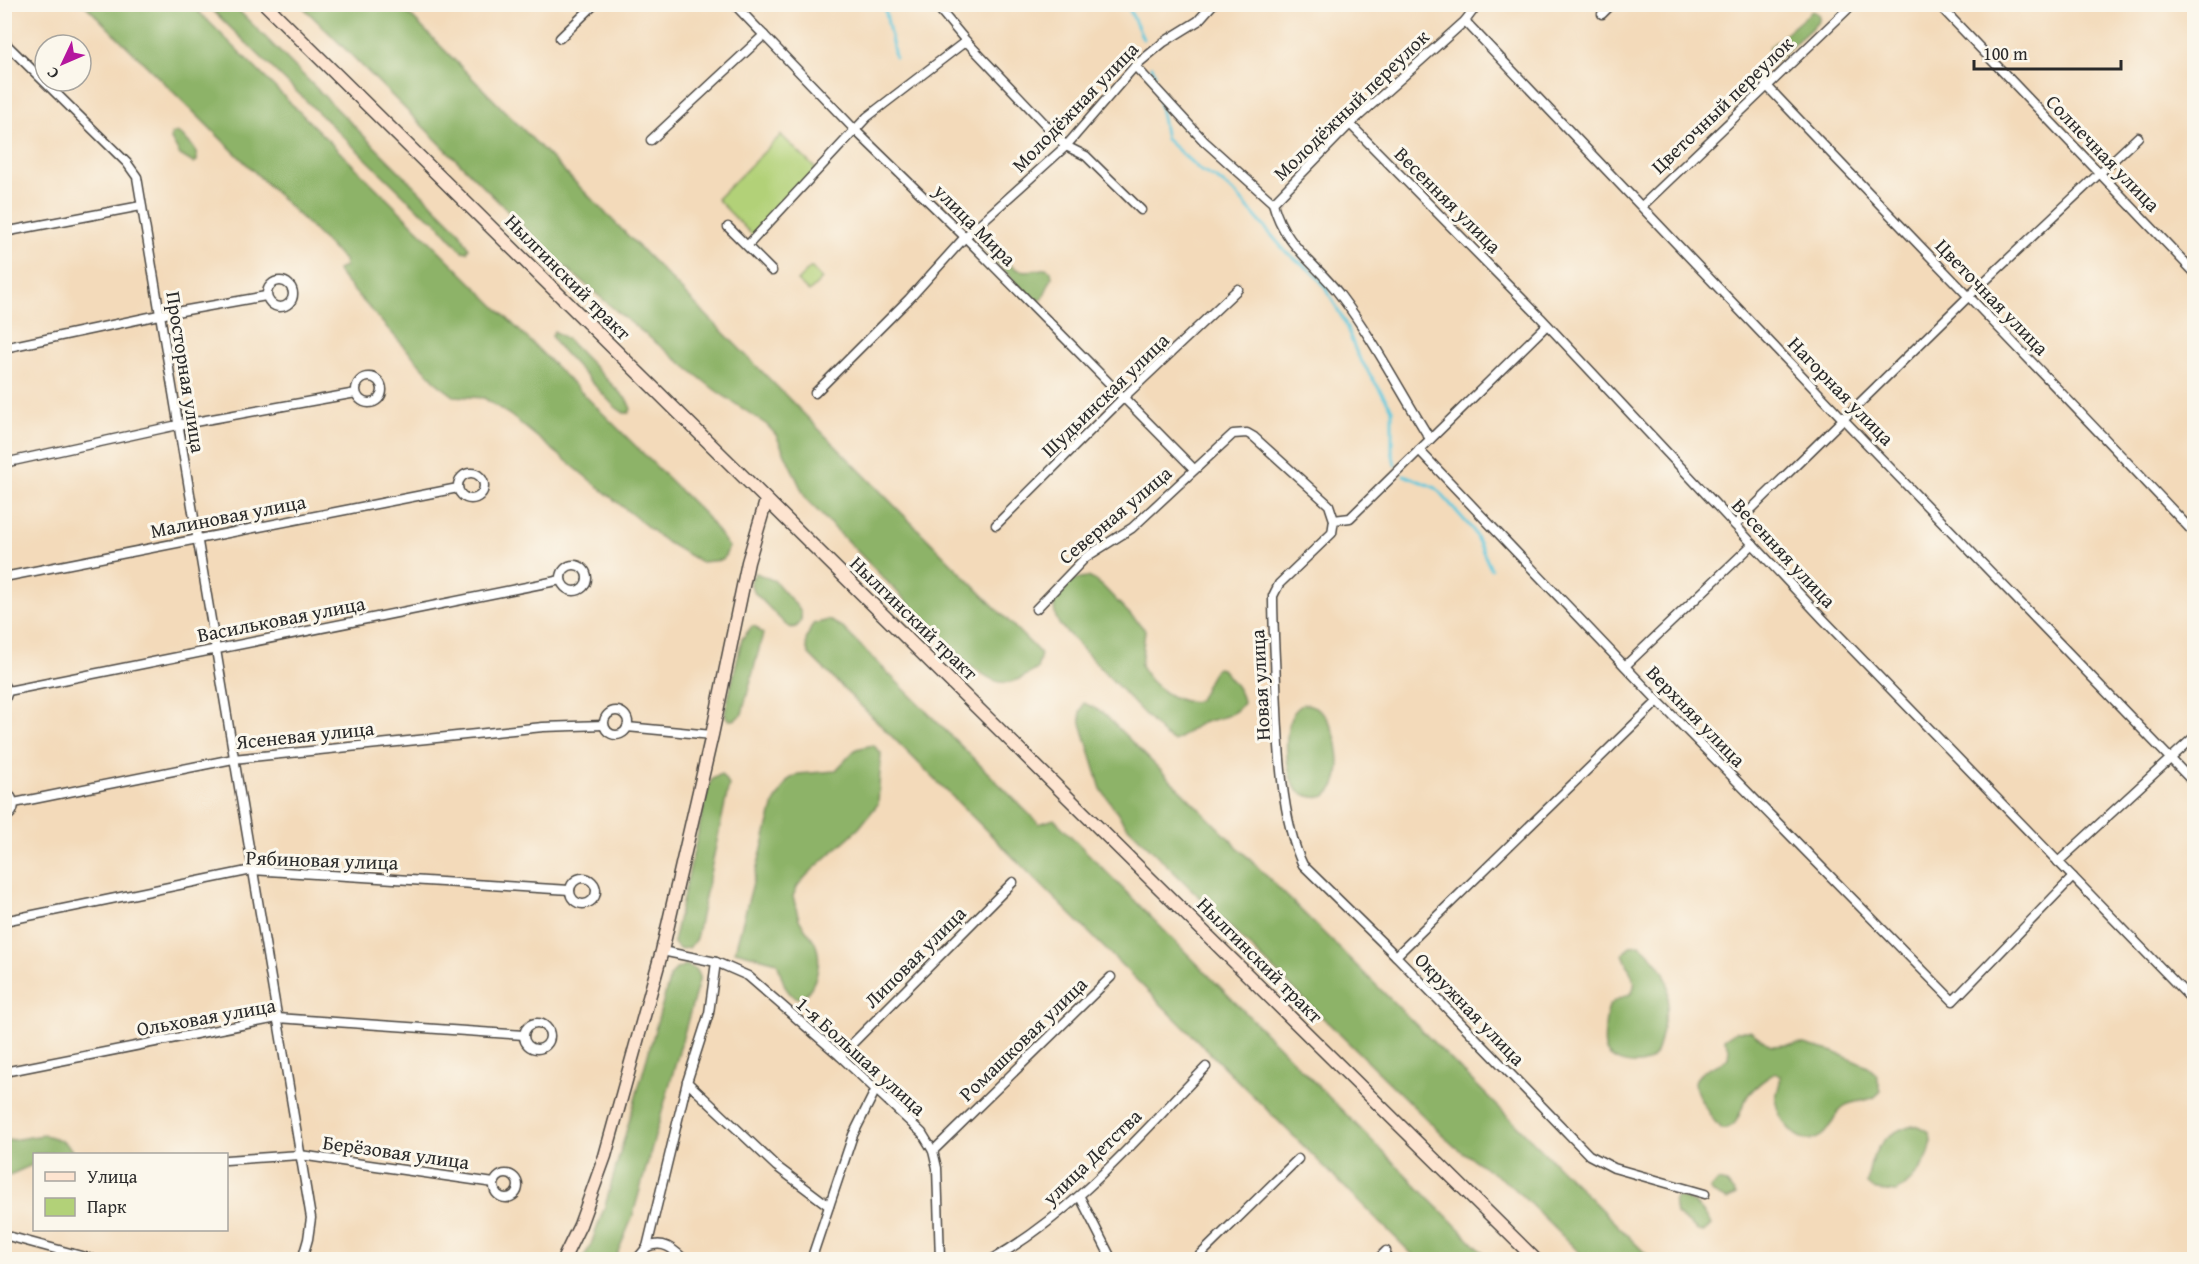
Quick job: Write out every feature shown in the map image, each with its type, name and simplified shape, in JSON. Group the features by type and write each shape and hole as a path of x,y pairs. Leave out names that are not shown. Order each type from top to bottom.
{"main road":[{"name":"Нылгинский тракт","path":"265,4 1536,1260"},
{"path":"563,1260 580,1225 605,1156 662,951 712,735 748,562 766,501"}],"street":[{"path":"560,38 595,4"},
{"name":"улица Мира","path":"734,4 856,131 965,237 1194,469"},
{"path":"935,4 966,41 1066,146 1086,156 1141,210"},
{"name":"Молодёжная улица","path":"815,393 909,299 965,237 1066,146 1136,66 1164,42 1198,21 1213,4"},
{"name":"Молодёжный переулок","path":"1273,203 1350,124 1465,21 1478,4"},
{"path":"1602,14 1612,4"},
{"name":"Цветочный переулок","path":"1642,206 1852,4"},
{"name":"Солнечная улица","path":"1938,4 2194,272"},
{"name":"Нагорная улица","path":"1465,21 1843,419 2194,783"},
{"path":"651,140 764,35"},
{"path":"748,245 867,117 966,41"},
{"name":"Просторная улица","path":"4,42 127,163 137,177 311,1218 302,1260"},
{"path":"1136,66 1204,141 1273,203 1276,218 1288,239 1340,295 1378,352 1430,439"},
{"name":"Цветочная улица","path":"1766,85 2194,532"},
{"name":"Весенняя улица","path":"1350,124 1547,325 1822,619 2194,1002"},
{"path":"1736,525 1968,297 2138,137"},
{"path":"4,232 141,206"},
{"path":"728,227 772,271"},
{"name":"Шудьинская улица","path":"996,525 1124,397 1238,289"},
{"path":"4,348 159,315 267,296"},
{"path":"1334,520 1350,518 1547,325"},
{"path":"4,463 178,425 356,393"},
{"name":"Северная улица","path":"1036,609 1086,557 1132,528 1233,434 1247,433 1254,437 1329,505 1334,520"},
{"name":"Верхняя улица","path":"1419,450 1658,701 1953,1001 2073,877"},
{"name":"Малиновая улица","path":"4,577 458,489"},
{"name":"Новая улица","path":"1334,520 1332,533 1279,584 1273,596 1278,727 1286,805 1294,847 1303,865 1396,956"},
{"path":"1625,666 1753,544"},
{"name":"Васильковая улица","path":"6,688 561,580"},
{"path":"4,703 6,688"},
{"name":"Окружная улица","path":"1658,701 1396,956 1599,1163 1705,1194"},
{"path":"618,711 627,719 627,727 622,733 615,735 607,732 604,725 607,714 618,711"},
{"name":"Ясеневая улица","path":"14,803 233,759 543,727 604,725"},
{"path":"627,727 712,735"},
{"path":"2058,862 2194,737"},
{"path":"4,793 11,797 14,803 12,813 4,818"},
{"name":"Рябиновая улица","path":"4,921 252,870 570,890"},
{"name":"Липовая улица","path":"840,1056 1013,882"},
{"name":"1-я Большая улица","path":"662,951 716,962 748,976 840,1056 922,1133 933,1151 937,1168 940,1260"},
{"path":"636,1260 647,1247 687,1082 709,1013 716,962"},
{"name":"Ромашковая улица","path":"933,1151 1111,977"},
{"name":"Ольховая улица","path":"4,1072 277,1018 524,1035"},
{"name":"улица Детства","path":"991,1260 1019,1244 1080,1197 1206,1067"},
{"path":"687,1082 776,1166 829,1206"},
{"path":"811,1260 853,1135 876,1089"},
{"name":"Берёзовая улица","path":"228,1160 300,1155 491,1182"},
{"path":"1194,1260 1298,1159"},
{"path":"1080,1197 1112,1260"},
{"path":"4,1234 96,1260"},
{"path":"647,1247 662,1244 670,1246 686,1260"},
{"path":"1377,1260 1386,1251"}],"green space":[{"path":"85,5 192,5 707,517 729,547 723,560 701,562 666,542 510,415 484,398 454,396 438,384 344,280 337,270 345,267 344,260"},
{"path":"207,5 233,5 459,231 469,248 467,252 462,251 435,221 418,209"},
{"path":"301,5 400,5 1041,654 1037,669 1017,680 1003,682 988,677 969,665 806,499 776,435 767,425 715,390 557,260"},
{"path":"1812,11 1818,15 1819,21 1778,59 1774,62 1769,61 1769,48"},
{"path":"177,132 196,152 197,161 193,163 180,155 171,139 172,134"},
{"path":"781,135 817,170 752,235 717,199"},
{"path":"983,244 992,247 1008,263 1020,270 1031,271 1046,268 1051,271 1052,278 1042,299 1038,301 1030,298 984,249"},
{"path":"811,267 822,279 809,292 797,281"},
{"path":"554,331 567,339 627,400 631,409 629,413 624,413 615,407 557,345 552,336"},
{"path":"756,573 775,581 800,610 799,624 793,627 786,625 753,591 750,581"},
{"path":"1088,577 1102,586 1145,630 1141,666 1158,687 1181,700 1198,701 1217,668 1222,669 1240,694 1243,703 1239,708 1229,715 1198,725 1177,740 1173,741 1165,736 1059,624 1054,607 1059,592 1071,582"},
{"path":"829,620 842,627 1039,824 1054,819 1489,1259 1417,1259 809,654 806,642 813,624"},
{"path":"752,626 763,634 742,714 734,720 729,720 725,712 742,639"},
{"path":"1084,703 1102,712 1651,1259 1586,1259 1513,1187 1454,1146 1124,823 1101,789 1081,723 1080,712"},
{"path":"1303,704 1317,708 1327,719 1335,735 1338,771 1334,786 1326,795 1313,797 1300,793 1290,774 1287,752 1288,731 1293,714"},
{"path":"873,745 881,753 878,804 859,828 809,873 798,885 793,896 799,919 815,943 818,957 817,973 811,987 801,998 795,997 784,985 777,962 735,951 774,803 788,780 798,774 835,771 856,749"},
{"path":"721,774 729,785 696,939 689,948 679,949 673,942 708,789 712,779"},
{"path":"1640,945 1659,964 1669,992 1656,1053 1644,1063 1632,1064 1619,1061 1609,1055 1604,1042 1608,1008 1613,1002 1632,993 1635,983 1623,954 1630,946"},
{"path":"686,965 695,969 700,977 632,1218 615,1259 582,1259 590,1247 605,1206 670,977 676,969"},
{"path":"1736,1031 1750,1031 1771,1046 1804,1044 1834,1052 1868,1067 1876,1074 1881,1091 1873,1098 1843,1107 1821,1136 1806,1139 1792,1132 1781,1118 1776,1100 1780,1076 1775,1073 1749,1094 1736,1121 1728,1128 1721,1129 1701,1100 1695,1081 1703,1072 1728,1058 1729,1048 1724,1039"},
{"path":"1909,1126 1919,1126 1928,1131 1931,1139 1928,1156 1917,1173 1897,1192 1876,1190 1867,1184 1871,1164 1878,1148 1890,1135"},
{"path":"44,1135 66,1144 72,1153 33,1153 33,1164 5,1177 5,1141"},
{"path":"1717,1181 1726,1183 1736,1195 1727,1200 1713,1193 1710,1189"},
{"path":"1678,1197 1693,1203 1705,1215 1711,1225 1704,1232 1698,1231 1676,1214 1674,1200"}],"waterway":[{"path":"884,4 895,57"},
{"path":"1127,4 1143,39"},
{"path":"1152,66 1155,75"},
{"path":"1158,96 1166,139 1201,171 1217,179 1236,194 1286,252 1314,273 1326,288 1345,323 1357,354 1392,409 1392,451 1395,465"},
{"path":"1404,475 1436,488 1473,530 1491,569"}]}
